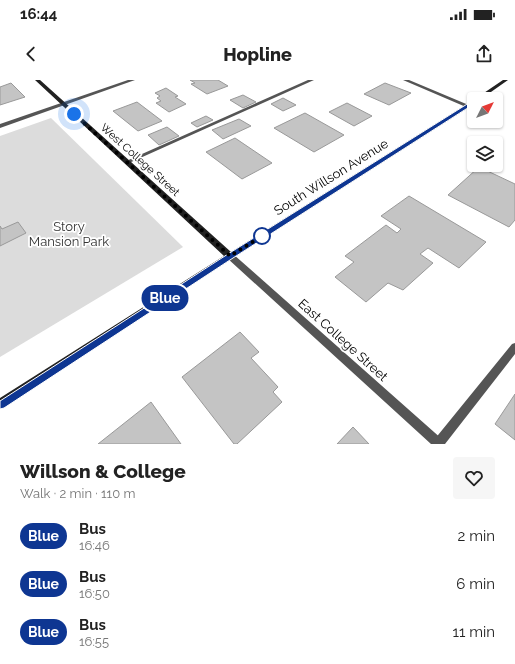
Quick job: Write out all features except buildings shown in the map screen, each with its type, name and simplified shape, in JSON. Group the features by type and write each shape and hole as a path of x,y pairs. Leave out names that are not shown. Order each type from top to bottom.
{"main road":[{"name":"West College Street","path":"37,80 230,256"},
{"path":"488,92 506,80"},
{"name":"South Willson Avenue","path":"0,404 230,256 467,107"}],"street":[{"path":"0,126 133,80"},
{"path":"127,162 312,80"},
{"path":"405,80 467,103"},
{"name":"East College Street","path":"230,256 439,444"},
{"path":"439,444 515,347"}],"green space":[{"name":"Story Mansion Park","path":"51,118 183,247 0,357 0,136"}],"bus line":[{"name":"Blue","path":"0,404 230,256 467,106"}],"route":[{"path":"74,114 230,256 262,236"}]}
